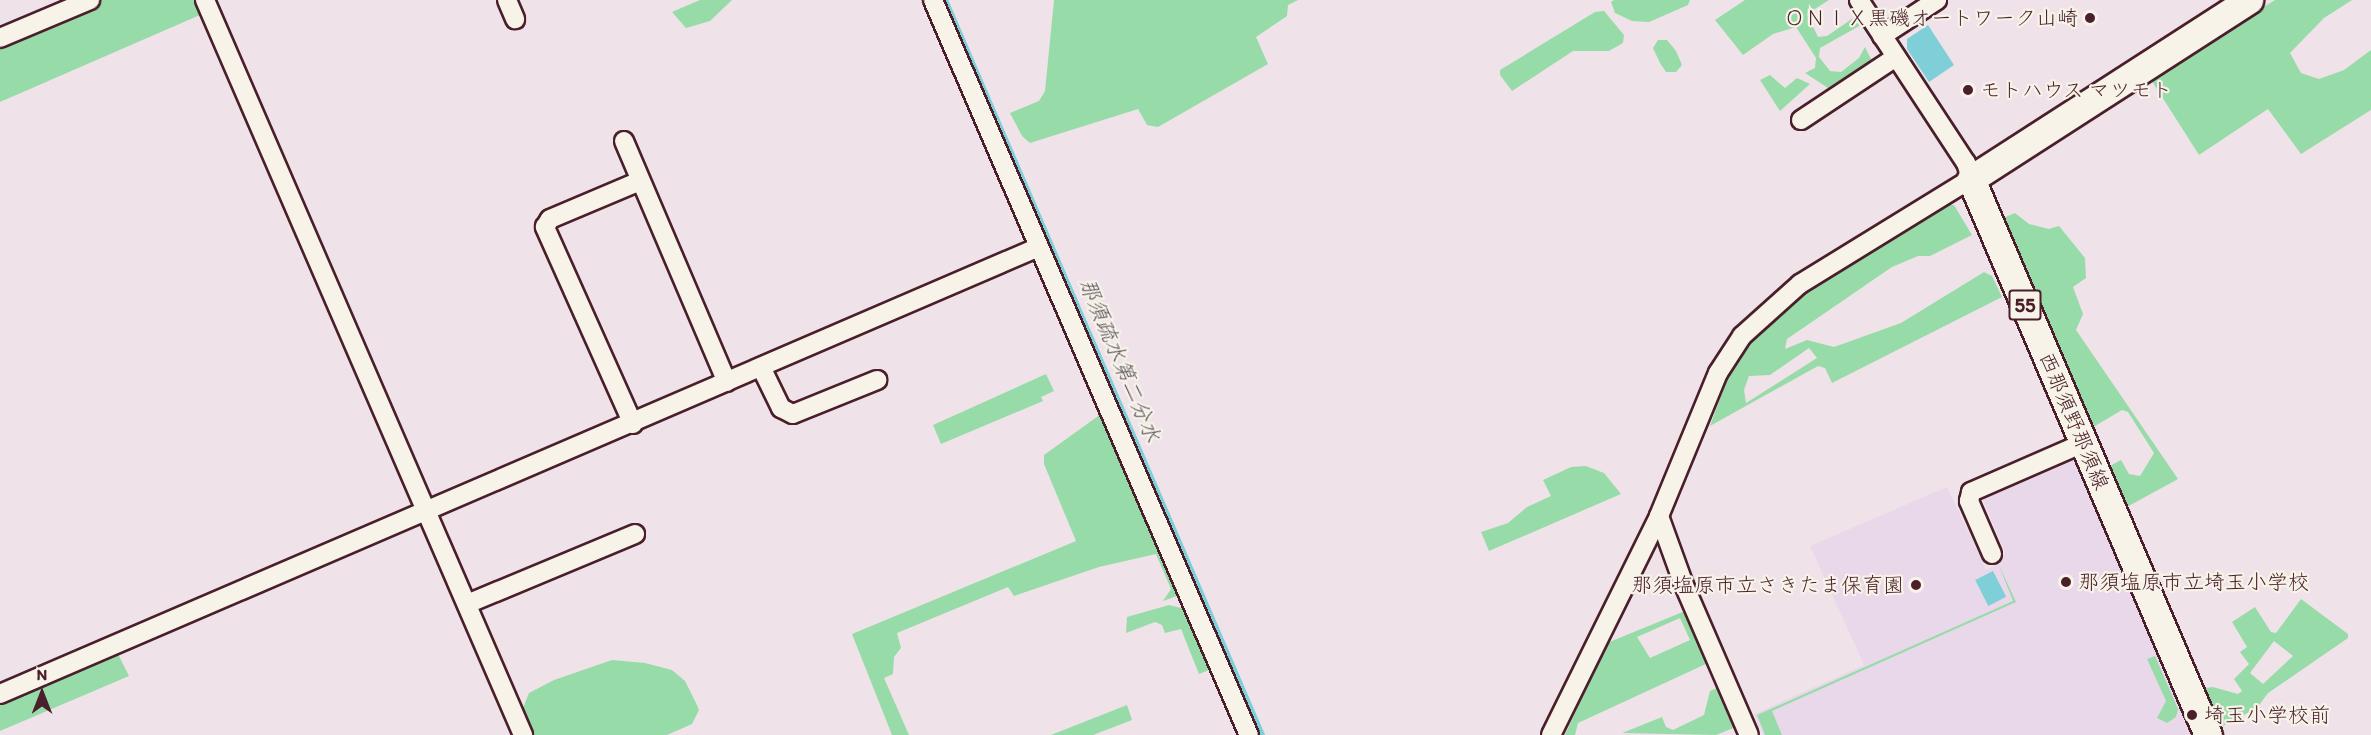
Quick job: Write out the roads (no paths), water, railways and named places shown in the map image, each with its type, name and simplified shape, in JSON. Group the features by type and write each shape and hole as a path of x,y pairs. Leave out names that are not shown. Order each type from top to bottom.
{"main road":[{"path":"1971,179 2248,0"},
{"name":"西那須野那須線","path":"1971,179 2208,735"}],"street":[{"path":"0,38 90,0"},
{"path":"205,0 523,735"},
{"path":"507,0 515,20"},
{"path":"933,0 1249,735"},
{"path":"1551,735 1659,516 1718,373 1742,336 1800,284 1971,179 1966,163 1859,0"},
{"path":"1882,36 1937,0"},
{"path":"1801,120 1896,57"},
{"path":"624,141 727,382"},
{"path":"633,424 545,227 550,219 640,181"},
{"path":"0,694 633,424 1039,247"},
{"path":"761,367 781,408 793,414 877,380"},
{"path":"1992,554 1969,501 1971,492 2083,443"},
{"path":"1659,516 1684,585 1749,735"},
{"path":"467,604 635,534"}],"water":[{"path":"1928,25 1954,65 1929,82 1907,49 1907,39"},
{"path":"1993,571 2006,597 1988,606 1975,580"}],"waterway":[{"name":"那須疏水第二分水","path":"945,0 1262,735"}],"place":[{"name":"ＯＮＩＸ黒磯オートワーク山崎","path":"2090,18"},
{"name":"モトハウス マツモト","path":"1968,90"},
{"name":"那須塩原市立埼玉小学校","path":"2066,582"},
{"name":"那須塩原市立さきたま保育園","path":"1916,585"},
{"name":"埼玉小学校前","path":"2192,715"}]}
